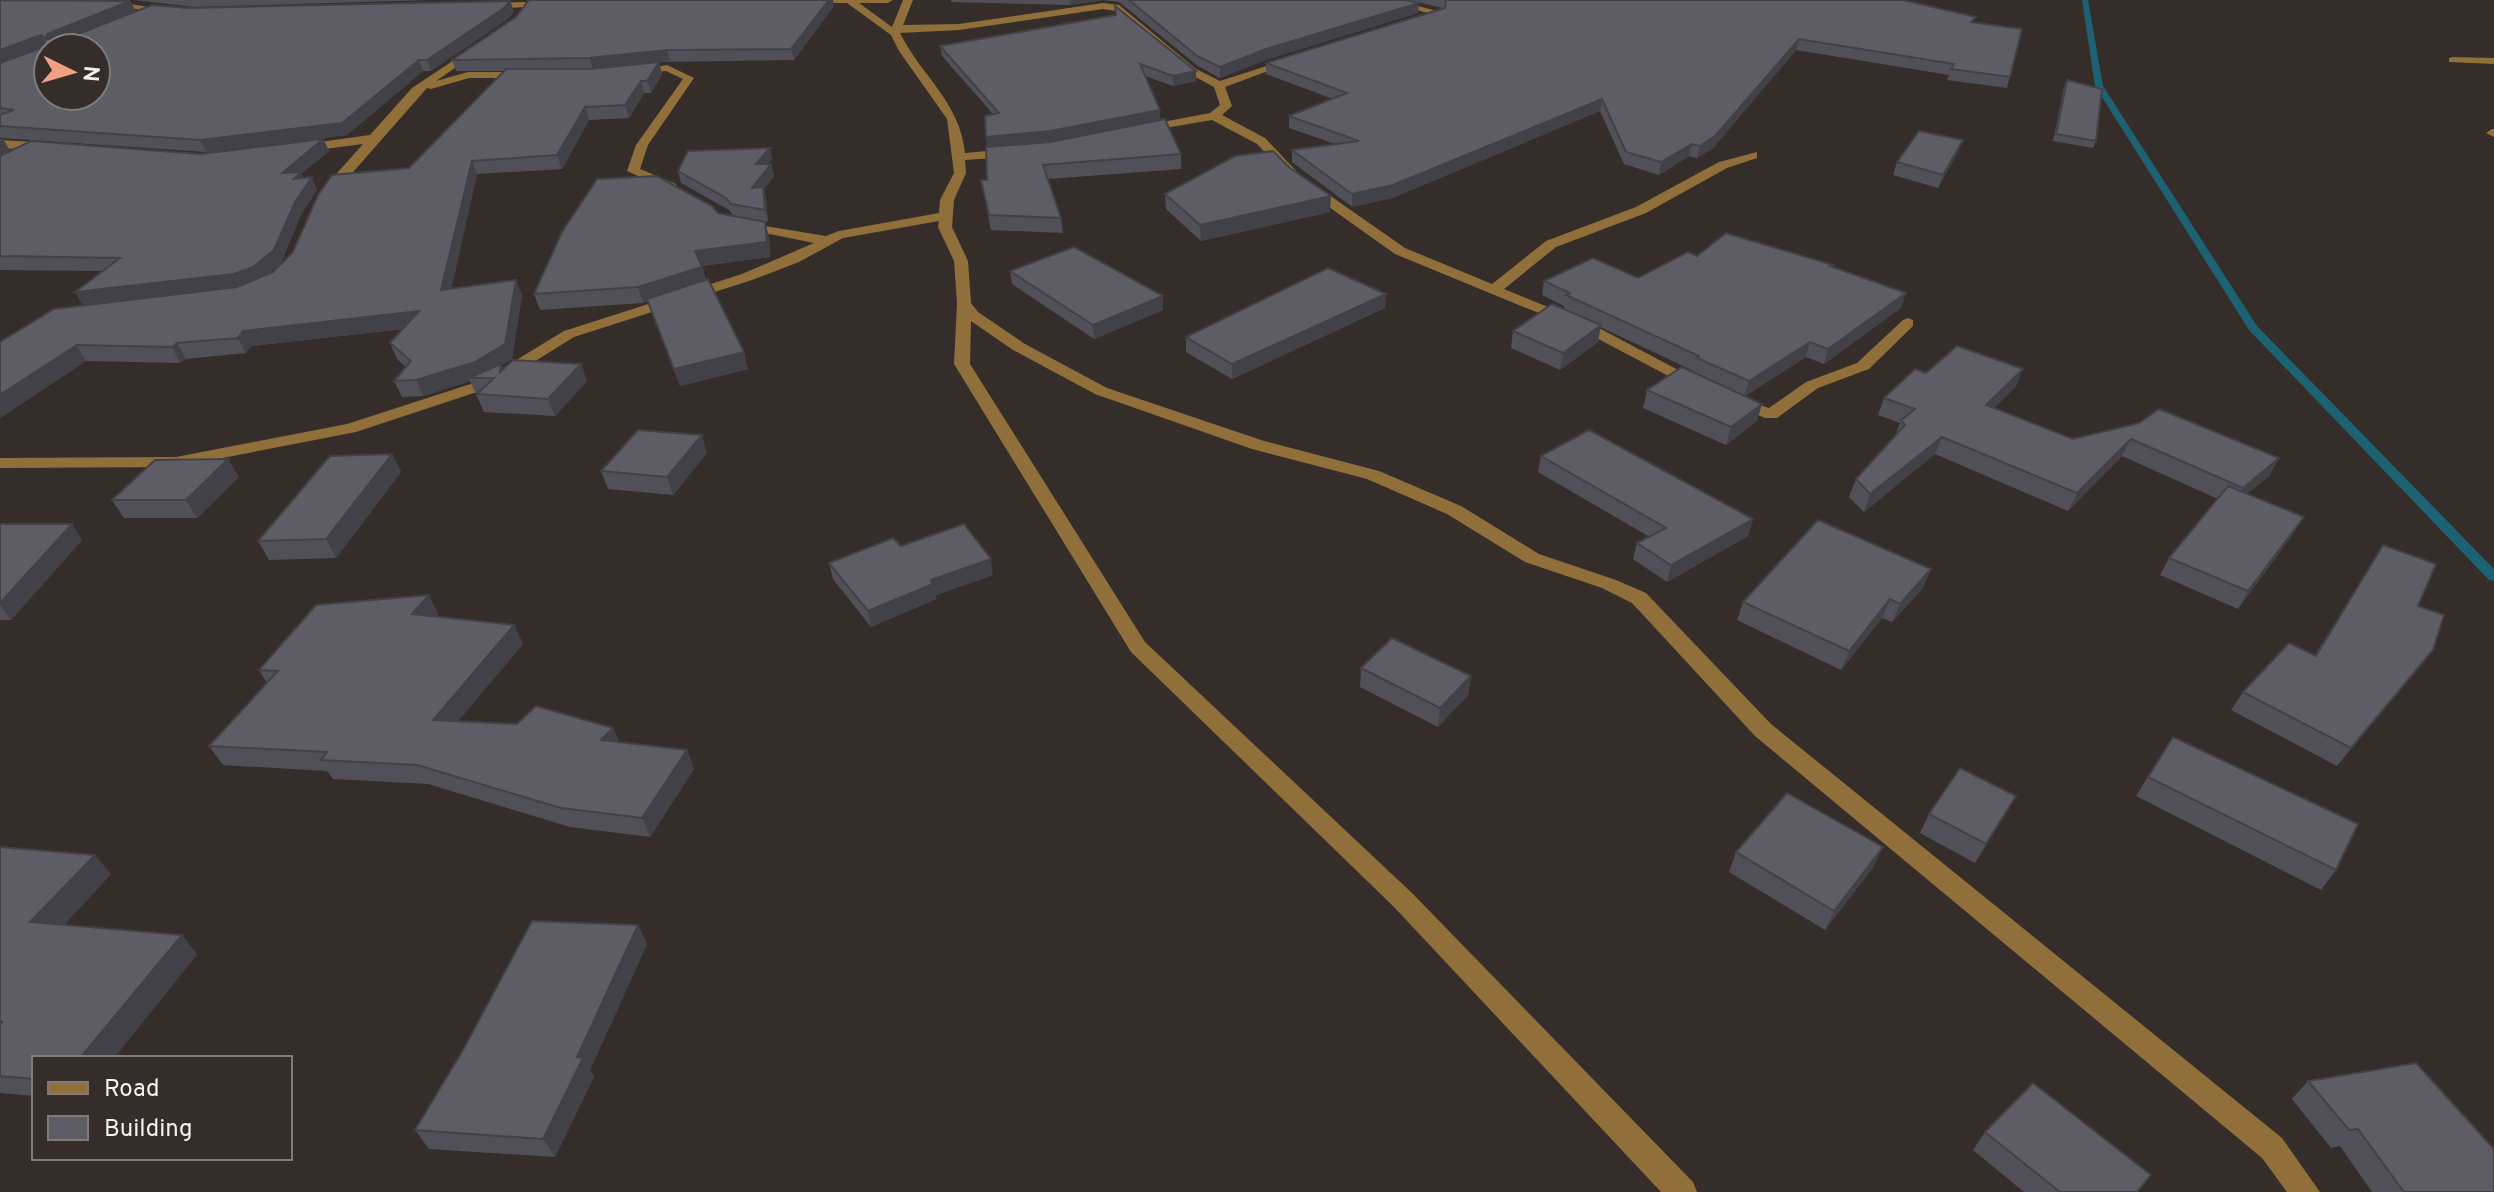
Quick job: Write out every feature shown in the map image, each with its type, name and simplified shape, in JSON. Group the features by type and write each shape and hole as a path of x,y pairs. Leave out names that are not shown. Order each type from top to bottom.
{"street":[{"path":"82,0 182,12"},
{"path":"786,0 888,0"},
{"path":"908,0 896,30 904,51 953,119 959,157 960,173 947,200 945,227 961,261 964,303 962,364 1138,647 1403,900 1682,1192"},
{"path":"1382,0 1440,13 1412,21"},
{"path":"480,6 528,2"},
{"path":"514,23 528,2"},
{"path":"851,2 896,30 959,27 1099,3 1119,8 1192,71 1219,85 1226,106 1214,116 1126,133"},
{"path":"128,21 156,10"},
{"path":"316,206 370,139 416,90 489,40"},
{"path":"1219,85 1299,56"},
{"path":"2453,60 2494,61"},
{"path":"622,72 667,68 689,78 642,145 633,171 664,183 686,197"},
{"path":"416,90 468,75 546,75"},
{"path":"1214,116 1261,141 1295,177 1400,251 1592,330 1712,393 1771,414 1812,385 1863,366 1908,323"},
{"path":"281,151 370,139"},
{"path":"0,144 67,148"},
{"path":"13,159 39,145"},
{"path":"959,157 1020,152"},
{"path":"1493,290 1551,244 1641,210 1723,165 1753,155"},
{"path":"0,463 176,462 350,428 489,383 569,334 747,277 852,231 946,216"},
{"path":"727,222 828,241"},
{"path":"964,303 973,315 1019,347 1101,391 1258,445 1373,475 1454,510 1532,558 1609,584 1639,598 1763,730 2272,1148 2305,1192"}],"building":[{"path":"0,0 130,1 52,32 32,32 32,38 0,50"},
{"path":"529,0 829,0 791,49 667,50 589,58 452,60 516,17"},
{"path":"1129,0 1406,0 1419,3 1266,49 1220,67 1197,56"},
{"path":"1446,0 1903,0 1976,17 1971,22 2022,29 2010,77 1951,69 1954,64 1799,39 1715,136 1700,146 1692,144 1661,162 1626,152 1602,99 1393,185 1352,194 1292,150 1359,141 1289,116 1347,93 1266,63 1445,8"},
{"path":"510,1 427,60 419,60 342,123 200,140 0,126 0,115 14,110 0,108 0,63 32,51 32,112 112,112 112,32 83,32 152,5 189,8"},
{"path":"1115,6 1196,71 1173,76 1140,64 1160,110 1050,131 986,137 985,116 999,113 940,46 1116,15"},
{"path":"659,62 625,105 585,107 557,155 472,161 441,290 516,280 505,344 475,362 416,380 394,381 411,361 390,343 419,311 243,331 238,338 177,343 172,347 77,345 0,395 0,342 54,309 237,287 273,272 293,252 318,195 332,175 409,168 506,69 589,69"},
{"path":"2067,80 2102,89 2096,141 2056,134"},
{"path":"1165,119 1181,154 1043,165 1061,218 989,215 981,180 987,180 986,147 1050,142"},
{"path":"1919,131 1963,140 1943,175 1897,162"},
{"path":"323,139 282,173 301,172 294,179 312,177 295,202 274,250 253,267 234,274 75,292 120,258 0,256 0,156 31,141 200,154"},
{"path":"770,148 756,164 771,164 752,188 763,187 765,210 731,204 726,198 678,171 688,151"},
{"path":"1273,151 1290,168 1331,196 1200,225 1165,194 1235,156"},
{"path":"657,176 712,206 718,213 765,222 767,242 695,251 702,267 638,287 534,294 562,232 597,179"},
{"path":"1726,233 1833,265 1830,266 1906,293 1828,349 1810,342 1749,381 1566,295 1570,293 1544,281 1593,258 1638,278 1688,252 1697,256"},
{"path":"1074,247 1163,296 1093,325 1010,271"},
{"path":"1328,268 1386,294 1232,364 1186,337"},
{"path":"708,279 744,352 674,369 647,299"},
{"path":"1552,304 1601,325 1563,353 1513,331"},
{"path":"1957,346 2023,369 1986,405 2073,439 2139,423 2159,409 2279,458 2243,488 2131,439 2077,493 1942,437 1870,494 1856,479 1905,425 1901,420 1915,409 1884,398 1915,369 1926,373"},
{"path":"513,360 581,364 548,399 477,394 494,378 469,378 501,364 500,372"},
{"path":"1682,367 1762,404 1731,427 1647,390"},
{"path":"638,430 702,435 667,477 601,471"},
{"path":"1589,430 1753,519 1671,565 1637,543 1666,528 1541,456"},
{"path":"392,454 326,539 258,541 330,456"},
{"path":"228,459 186,500 112,500 155,460"},
{"path":"2228,486 2304,517 2248,591 2169,558"},
{"path":"1818,520 1931,569 1900,604 1890,599 1849,651 1743,602"},
{"path":"0,524 72,524 0,603"},
{"path":"964,524 991,559 931,580 933,584 868,611 829,563 893,538 901,546"},
{"path":"2383,545 2436,564 2418,606 2444,615 2433,650 2351,748 2243,692 2289,643 2316,656"},
{"path":"429,595 412,614 514,625 433,720 517,724 536,706 613,728 601,740 687,750 642,818 561,808 417,765 321,760 327,752 209,746 278,671 259,670 316,605"},
{"path":"1392,638 1471,676 1440,708 1361,668"},
{"path":"2173,737 2358,824 2336,870 2148,777"},
{"path":"1960,768 2016,796 1986,844 1929,814"},
{"path":"1787,793 1883,847 1834,911 1736,852"},
{"path":"0,847 95,855 30,922 182,935 82,1056 32,1056 32,1079 0,1076"},
{"path":"532,921 638,925 577,1057 583,1058 543,1139 415,1130 463,1050"},
{"path":"2416,1063 2494,1149 2494,1192 2404,1192 2358,1129 2349,1130 2308,1081"},
{"path":"2033,1083 2151,1175 2137,1192 2060,1192 1985,1132"}],"waterway":[{"path":"2085,0 2099,86 2253,328 2494,577"}]}
